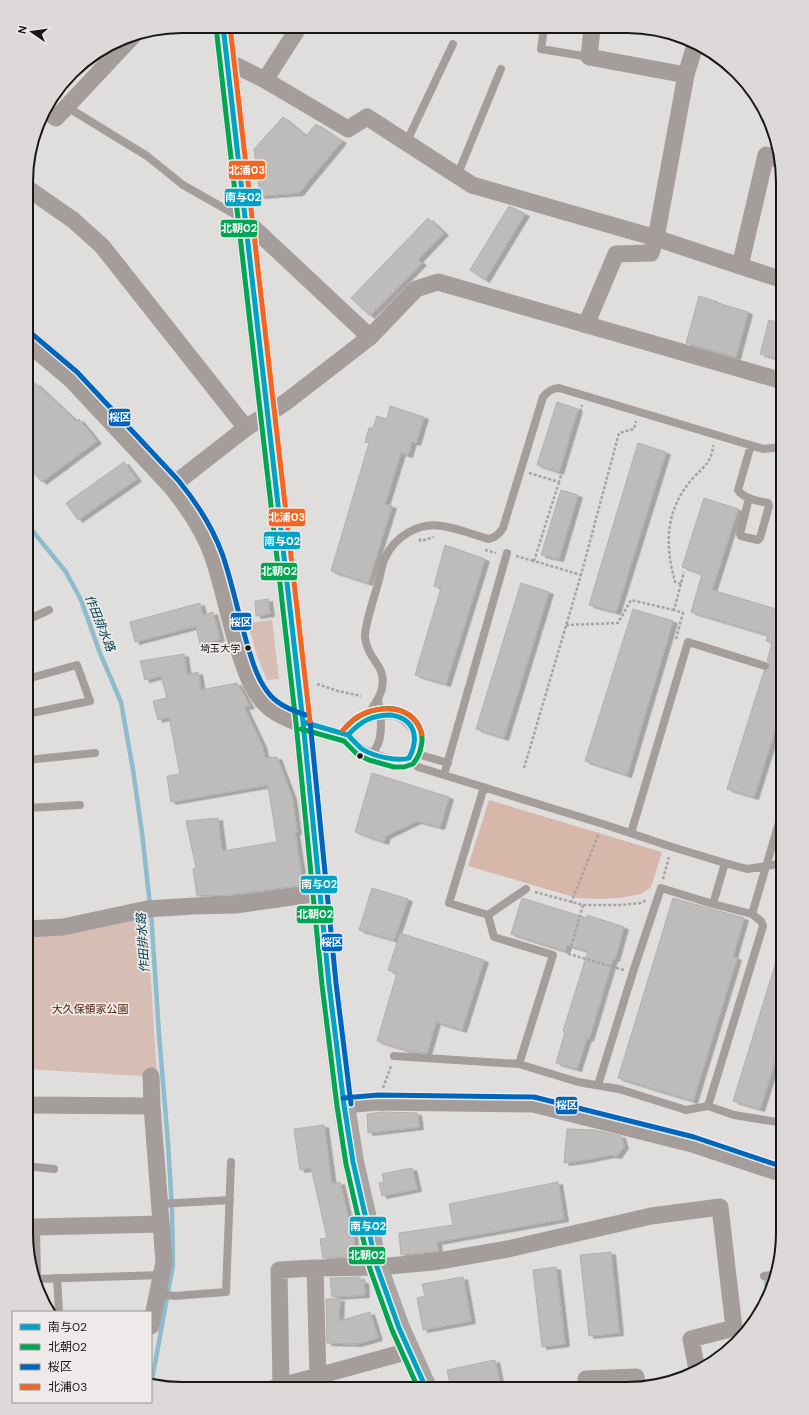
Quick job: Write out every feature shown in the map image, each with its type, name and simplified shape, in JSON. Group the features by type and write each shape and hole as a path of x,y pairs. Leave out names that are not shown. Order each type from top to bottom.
{"highway":[{"path":"224,33 303,722 329,984 344,1105 353,1162 377,1267 408,1351 423,1382"}],"main road":[{"path":"33,344 72,377 173,485 198,520 216,557 239,642 248,671 256,688 266,702 276,710 286,716 303,722"}],"street":[{"path":"265,80 295,33"},
{"path":"591,33 589,57 686,75"},
{"path":"49,114 56,118 126,44"},
{"path":"586,325 616,254 651,253 656,238 686,75 694,49"},
{"path":"227,61 265,80 348,129 367,117 472,185 656,238 776,278"},
{"path":"740,266 766,155 774,158"},
{"path":"33,197 73,220 102,246 246,428"},
{"path":"244,219 370,338"},
{"path":"173,485 246,428 286,402 370,338 416,289 438,282 776,379"},
{"path":"33,929 64,927 150,909 236,905 320,893"},
{"path":"151,1076 152,1106 168,1203 161,1224 164,1262 161,1275 161,1294 152,1322"},
{"path":"344,1105 378,1102 533,1104 692,1144 776,1172"},
{"path":"33,1105 152,1106"},
{"path":"278,1382 279,1270 377,1267 433,1262 508,1249 651,1216 720,1207 734,1328 691,1339 696,1365"},
{"path":"33,1227 161,1224"},
{"path":"316,1268 318,1377"},
{"path":"298,1382 408,1351"},
{"path":"586,1382 586,1379 636,1377 636,1382"}],"lane":[{"path":"543,33 541,49 589,57"},
{"path":"406,143 453,44"},
{"path":"457,176 501,69"},
{"path":"67,107 147,156 182,184 244,219"},
{"path":"348,735 363,721 378,700 383,680 383,673 368,650 364,636 385,558 396,541 422,526 444,526 489,539 499,533 503,528 543,397 546,393 559,388 763,449 776,448"},
{"path":"750,498 740,534 741,536 758,540 760,538 769,506 768,503 750,498 740,493 738,490 751,445"},
{"path":"444,775 507,553"},
{"path":"33,617 48,610"},
{"path":"631,833 688,642 765,666"},
{"path":"33,677 77,666 90,702 33,713"},
{"path":"371,753 377,746 381,729 381,716 378,700"},
{"path":"363,721 381,716 394,716 401,718 414,730 416,737 415,745 409,758"},
{"path":"303,722 348,735 362,749 395,760 403,760 421,755 448,763"},
{"path":"33,759 95,752"},
{"path":"409,758 418,767 725,863 747,869 776,864"},
{"path":"484,787 449,903 488,915"},
{"path":"33,808 80,805"},
{"path":"752,914 776,834"},
{"path":"713,904 725,863"},
{"path":"598,1085 632,972 661,888 752,914 761,921 763,926 708,1106"},
{"path":"488,915 526,889"},
{"path":"488,915 494,937 552,955 519,1064"},
{"path":"394,1056 519,1064 578,1082 619,1089 686,1110 708,1106 734,1115 776,1122"},
{"path":"161,1294 174,1296 226,1292 231,1162"},
{"path":"33,1167 54,1169"},
{"path":"168,1203 230,1200"},
{"path":"40,1278 161,1275"},
{"path":"764,1276 770,1275"},
{"path":"57,1278 59,1311"}],"path":[{"path":"581,575 534,561 584,401"},
{"path":"524,768 581,575 619,433 634,429 638,416"},
{"path":"681,584 675,582 672,569 668,538 669,523 674,508 680,497 694,477 709,462 712,454 714,438"},
{"path":"528,473 559,482"},
{"path":"674,610 684,572"},
{"path":"566,625 618,623 631,600 683,612 676,639 688,642"},
{"path":"311,682 338,691 361,696"},
{"path":"571,903 603,824"},
{"path":"526,889 583,906 641,903 653,896 661,888 672,847"},
{"path":"583,906 569,954 632,972"},
{"path":"378,1102 394,1056"}],"green space":[{"path":"272,620 279,679 267,680 257,656 248,623"},
{"name":"大久保領家公園","path":"147,918 157,1077 33,1069 33,935 64,933"}],"shaded area":[{"path":"489,800 662,852 651,887 641,894 619,898 577,898 468,866"}],"building":[{"path":"283,117 306,136 316,124 342,141 299,193 260,196 254,149"},
{"path":"509,206 525,214 485,280 470,270"},
{"path":"428,218 444,233 418,260 422,263 370,316 351,298"},
{"path":"699,296 748,312 736,357 686,343"},
{"path":"769,320 776,322 776,358 760,354"},
{"path":"35,383 76,421 79,419 97,441 42,482 33,472 33,385"},
{"path":"557,402 578,409 559,472 537,465"},
{"path":"390,406 424,417 416,443 412,442 408,455 401,453 385,504 392,506 368,583 331,571 369,443 365,442 369,428 373,428 377,416 387,419"},
{"path":"638,443 666,452 616,612 589,605"},
{"path":"124,462 137,479 78,520 66,503"},
{"path":"561,490 578,495 559,559 541,555"},
{"path":"704,498 738,509 712,590 776,609 776,727 754,797 727,789 764,671 768,670 770,667 767,661 772,643 766,641 768,635 691,612 702,574 682,567"},
{"path":"445,545 485,559 446,684 415,675 441,588 434,586"},
{"path":"521,583 549,592 504,738 476,729"},
{"path":"268,599 270,614 256,616 255,601"},
{"path":"200,603 203,615 213,612 220,639 200,644 196,626 135,642 130,622"},
{"path":"633,609 673,621 627,775 585,761"},
{"path":"184,654 187,675 198,672 201,690 237,683 250,706 244,707 262,745 265,758 277,757 292,797 297,832 295,832 303,885 240,894 197,896 193,869 196,868 186,821 218,818 222,851 277,842 268,785 171,802 167,776 180,774 169,717 158,720 153,701 167,698 161,676 145,680 140,661"},
{"path":"372,773 449,797 440,827 417,821 386,836 384,842 355,832"},
{"path":"372,888 408,899 394,940 359,930"},
{"path":"522,898 587,918 587,915 624,927 589,1039 587,1038 577,1069 556,1063 565,1032 563,1031 588,951 567,945 565,951 511,934"},
{"path":"673,898 744,918 733,956 737,958 693,1101 618,1078"},
{"path":"400,933 484,960 462,1030 436,1022 427,1053 413,1052 377,1041 397,973 388,970"},
{"path":"776,962 776,1059 760,1109 733,1101"},
{"path":"383,1112 417,1113 419,1127 368,1133 367,1114"},
{"path":"324,1125 332,1184 340,1182 353,1234 356,1257 323,1258 320,1239 327,1238 311,1168 300,1170 294,1129"},
{"path":"567,1129 594,1130 621,1136 624,1146 617,1156 611,1155 564,1163"},
{"path":"412,1168 417,1189 382,1196 379,1183 384,1182 382,1174"},
{"path":"558,1182 564,1219 437,1242 438,1251 401,1255 399,1233 453,1225 449,1204"},
{"path":"611,1252 619,1333 589,1336 580,1255"},
{"path":"556,1267 565,1344 542,1347 533,1270"},
{"path":"360,1277 360,1281 364,1281 365,1295 332,1297 330,1278"},
{"path":"463,1277 471,1321 423,1330 417,1298 425,1296 422,1284"},
{"path":"326,1299 340,1299 339,1321 370,1312 378,1338 357,1344 327,1343"},
{"path":"495,1360 500,1382 450,1382 447,1370"}],"waterway":[{"name":"作田排水路","path":"33,531 66,572 81,600 100,653 121,702 133,770 150,905"},
{"name":"作田排水路","path":"151,912 168,1143 172,1210 173,1265 152,1379"},
{"path":"766,1280 767,1285"}],"transit line":[{"name":"北朝02","path":"217,33 296,723 322,985 337,1106 346,1164 370,1269 392,1330 415,1382"},
{"name":"南与02","path":"224,33 303,722 329,984 344,1105 353,1162 377,1267 399,1328 423,1382"},
{"name":"北浦03","path":"231,33 310,721"},
{"name":"桜区","path":"33,335 77,372 178,480 192,498 204,516 223,556 254,667 260,679 267,691 278,703 306,715"},
{"name":"北浦03","path":"343,730 357,717 370,711 378,709 393,709 413,718 422,734"},
{"name":"北朝02","path":"301,729 344,741 358,755 369,760 394,767 404,767 413,764 422,744 419,726 410,716 401,711 391,709 372,711 353,720 346,727"},
{"name":"南与02","path":"391,715 406,721 413,731 414,744 409,758 392,759 372,754 362,749 348,735 367,720 378,716 391,715"},
{"name":"桜区","path":"310,721 336,983 351,1104"},
{"name":"南与02","path":"303,722 348,735"},
{"name":"桜区","path":"343,1098 378,1095 534,1097 694,1137 776,1165"}],"place":[{"name":"埼玉大学","path":"248,648"}]}
